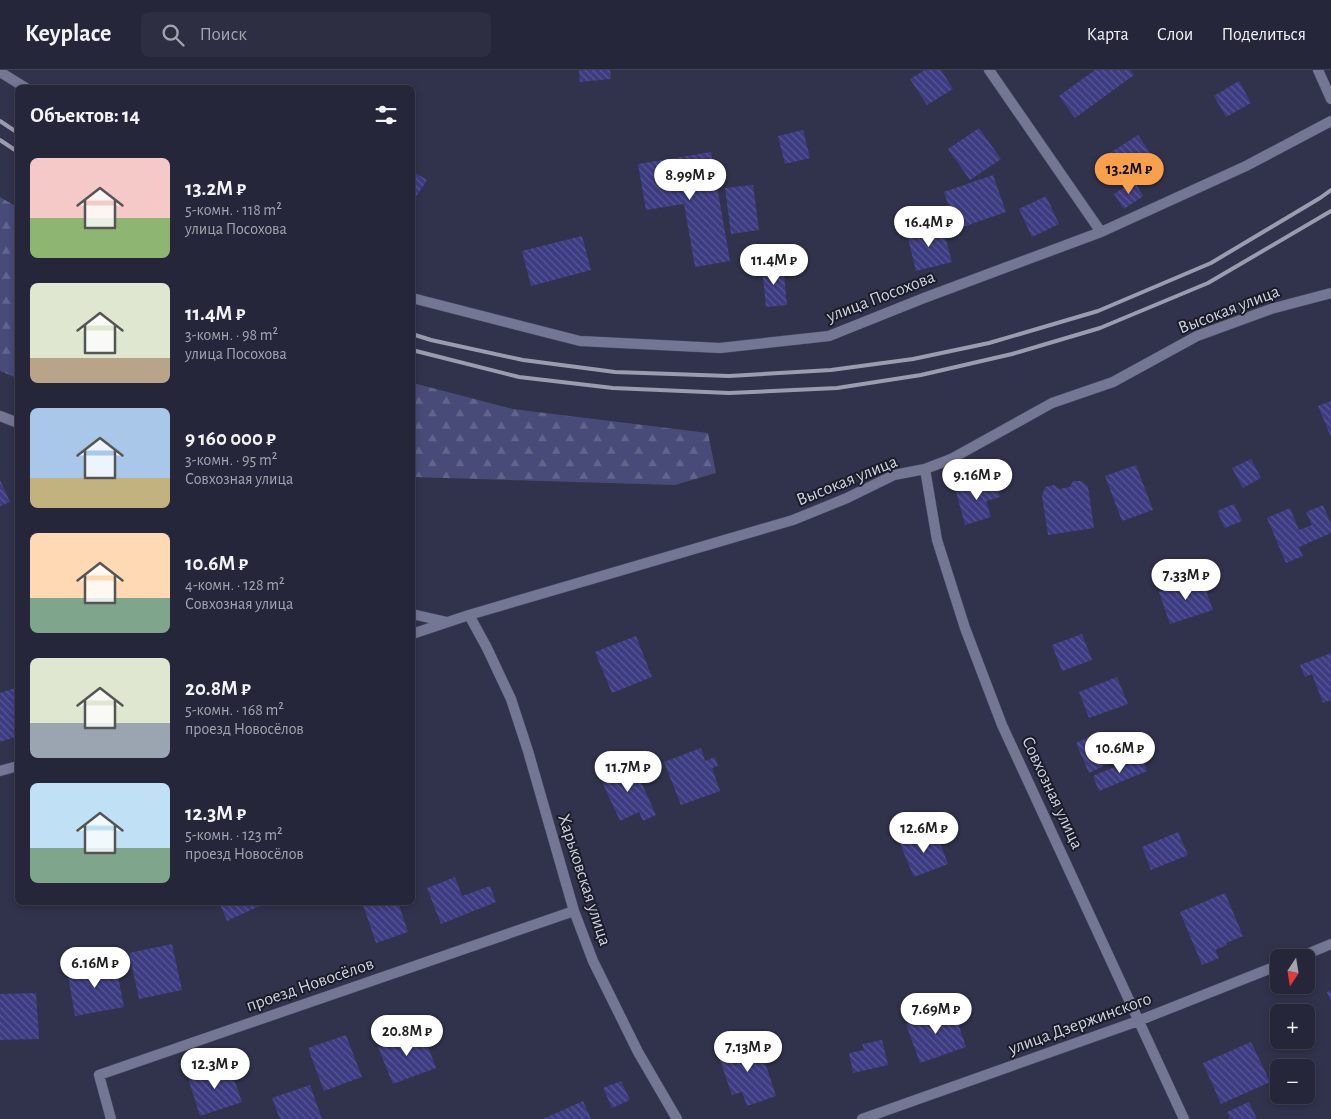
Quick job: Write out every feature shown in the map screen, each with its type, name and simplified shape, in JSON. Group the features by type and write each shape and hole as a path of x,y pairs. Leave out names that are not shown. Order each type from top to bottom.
{"street":[{"path":"989,70 1101,232"},
{"path":"1318,70 1331,99"},
{"path":"0,72 21,85"},
{"name":"улица Посохова","path":"415,299 580,341 720,348 829,336 924,298 1101,232 1246,166 1331,121"},
{"name":"Высокая улица","path":"415,633 469,615 793,520 847,498 894,475 925,469 951,459 1052,403 1113,382 1197,336 1271,309 1331,293"},
{"path":"0,416 15,423"},
{"name":"Совхозная улица","path":"925,469 937,540 965,628 1002,724 1184,1119"},
{"path":"415,615 448,622"},
{"name":"Харьковская улица","path":"469,615 511,699 574,911 593,961 638,1052 677,1119"},
{"path":"0,771 15,767"},
{"name":"проезд Новосёлов","path":"110,1119 99,1075 574,911"},
{"path":"1315,951 1331,944"},
{"name":"улица Дзержинского","path":"862,1119 1138,1021 1270,969"}],"green space":[{"path":"0,197 15,206 15,377 0,371"},
{"path":"415,384 513,409 708,433 716,473 675,485 415,477"}],"building":[{"path":"579,70 610,70 611,79 580,82"},
{"path":"925,70 941,70 953,89 927,105 910,79"},
{"path":"1095,70 1130,70 1134,75 1075,118 1059,96"},
{"path":"1239,81 1251,103 1226,117 1214,96"},
{"path":"979,128 1001,159 970,180 948,149"},
{"path":"803,130 810,158 785,164 778,136"},
{"path":"1138,135 1155,160 1125,181 1107,155"},
{"path":"711,152 730,261 695,267 684,204 646,210 638,164"},
{"path":"415,173 427,180 415,198"},
{"path":"993,175 1006,212 957,229 944,192"},
{"path":"1134,181 1143,196 1124,209 1114,194"},
{"path":"753,185 759,230 731,234 725,188"},
{"path":"1046,196 1059,224 1032,237 1019,209"},
{"path":"942,225 952,262 916,271 907,234"},
{"path":"582,236 591,270 531,286 522,251"},
{"path":"783,265 787,305 766,307 762,267"},
{"path":"1331,401 1331,437 1318,406"},
{"path":"1251,459 1261,478 1243,488 1232,468"},
{"path":"1136,465 1153,510 1122,521 1105,476"},
{"path":"0,480 10,502 0,506"},
{"path":"995,480 1000,497 986,501 991,517 965,525 956,491"},
{"path":"1073,481 1082,481 1088,487 1094,528 1048,535 1042,496 1045,487 1054,485 1059,489 1070,487"},
{"path":"1234,504 1242,521 1225,528 1217,511"},
{"path":"1323,505 1331,524 1331,533 1299,547 1303,556 1286,563 1267,518 1290,508 1299,530 1312,525 1306,512"},
{"path":"1201,578 1213,610 1170,624 1159,592"},
{"path":"1082,634 1092,660 1062,671 1052,645"},
{"path":"636,636 652,677 612,693 595,652"},
{"path":"1331,653 1331,700 1323,703 1312,674 1305,677 1300,665"},
{"path":"1117,677 1128,704 1089,718 1079,692"},
{"path":"15,688 15,737 0,742 0,693"},
{"path":"1091,736 1097,751 1108,746 1114,761 1089,773 1076,743"},
{"path":"701,748 705,761 715,757 718,766 712,768 720,791 681,805 664,762"},
{"path":"1141,756 1147,771 1099,791 1093,776"},
{"path":"632,762 656,815 643,821 639,812 620,821 600,777"},
{"path":"935,830 948,864 914,877 900,844"},
{"path":"1178,832 1188,855 1151,870 1142,847"},
{"path":"455,877 462,896 490,886 496,902 441,924 427,888"},
{"path":"1225,893 1243,936 1215,950 1219,958 1202,965 1180,912"},
{"path":"220,905 260,906 227,921"},
{"path":"363,905 399,905 408,932 376,943"},
{"path":"172,944 182,990 139,999 129,953"},
{"path":"115,962 124,1007 75,1016 67,970"},
{"path":"1331,990 1331,1002 1327,992"},
{"path":"36,993 39,1039 0,1040 0,994"},
{"path":"953,1008 966,1047 920,1063 906,1024"},
{"path":"422,1030 436,1068 393,1084 378,1047"},
{"path":"346,1035 362,1077 324,1091 308,1048"},
{"path":"882,1040 888,1065 853,1073 849,1053 864,1050 862,1044"},
{"path":"758,1041 776,1096 747,1106 742,1092 732,1095 718,1054"},
{"path":"1251,1042 1270,1082 1221,1104 1203,1063"},
{"path":"229,1065 242,1102 200,1116 188,1078"},
{"path":"621,1081 630,1100 612,1108 603,1088"},
{"path":"310,1085 322,1119 280,1119 272,1098"},
{"path":"583,1101 591,1119 543,1119"},
{"path":"1249,1102 1257,1119 1230,1119 1227,1112"}],"railway":[{"path":"0,121 15,131"},
{"path":"0,140 15,150"},
{"path":"415,335 523,360 615,372 729,376 831,370 913,359 989,343 1098,311 1211,263 1331,190"},
{"path":"415,351 519,377 613,388 729,393 837,388 921,375 1012,354 1100,328 1208,283 1331,211"}]}
